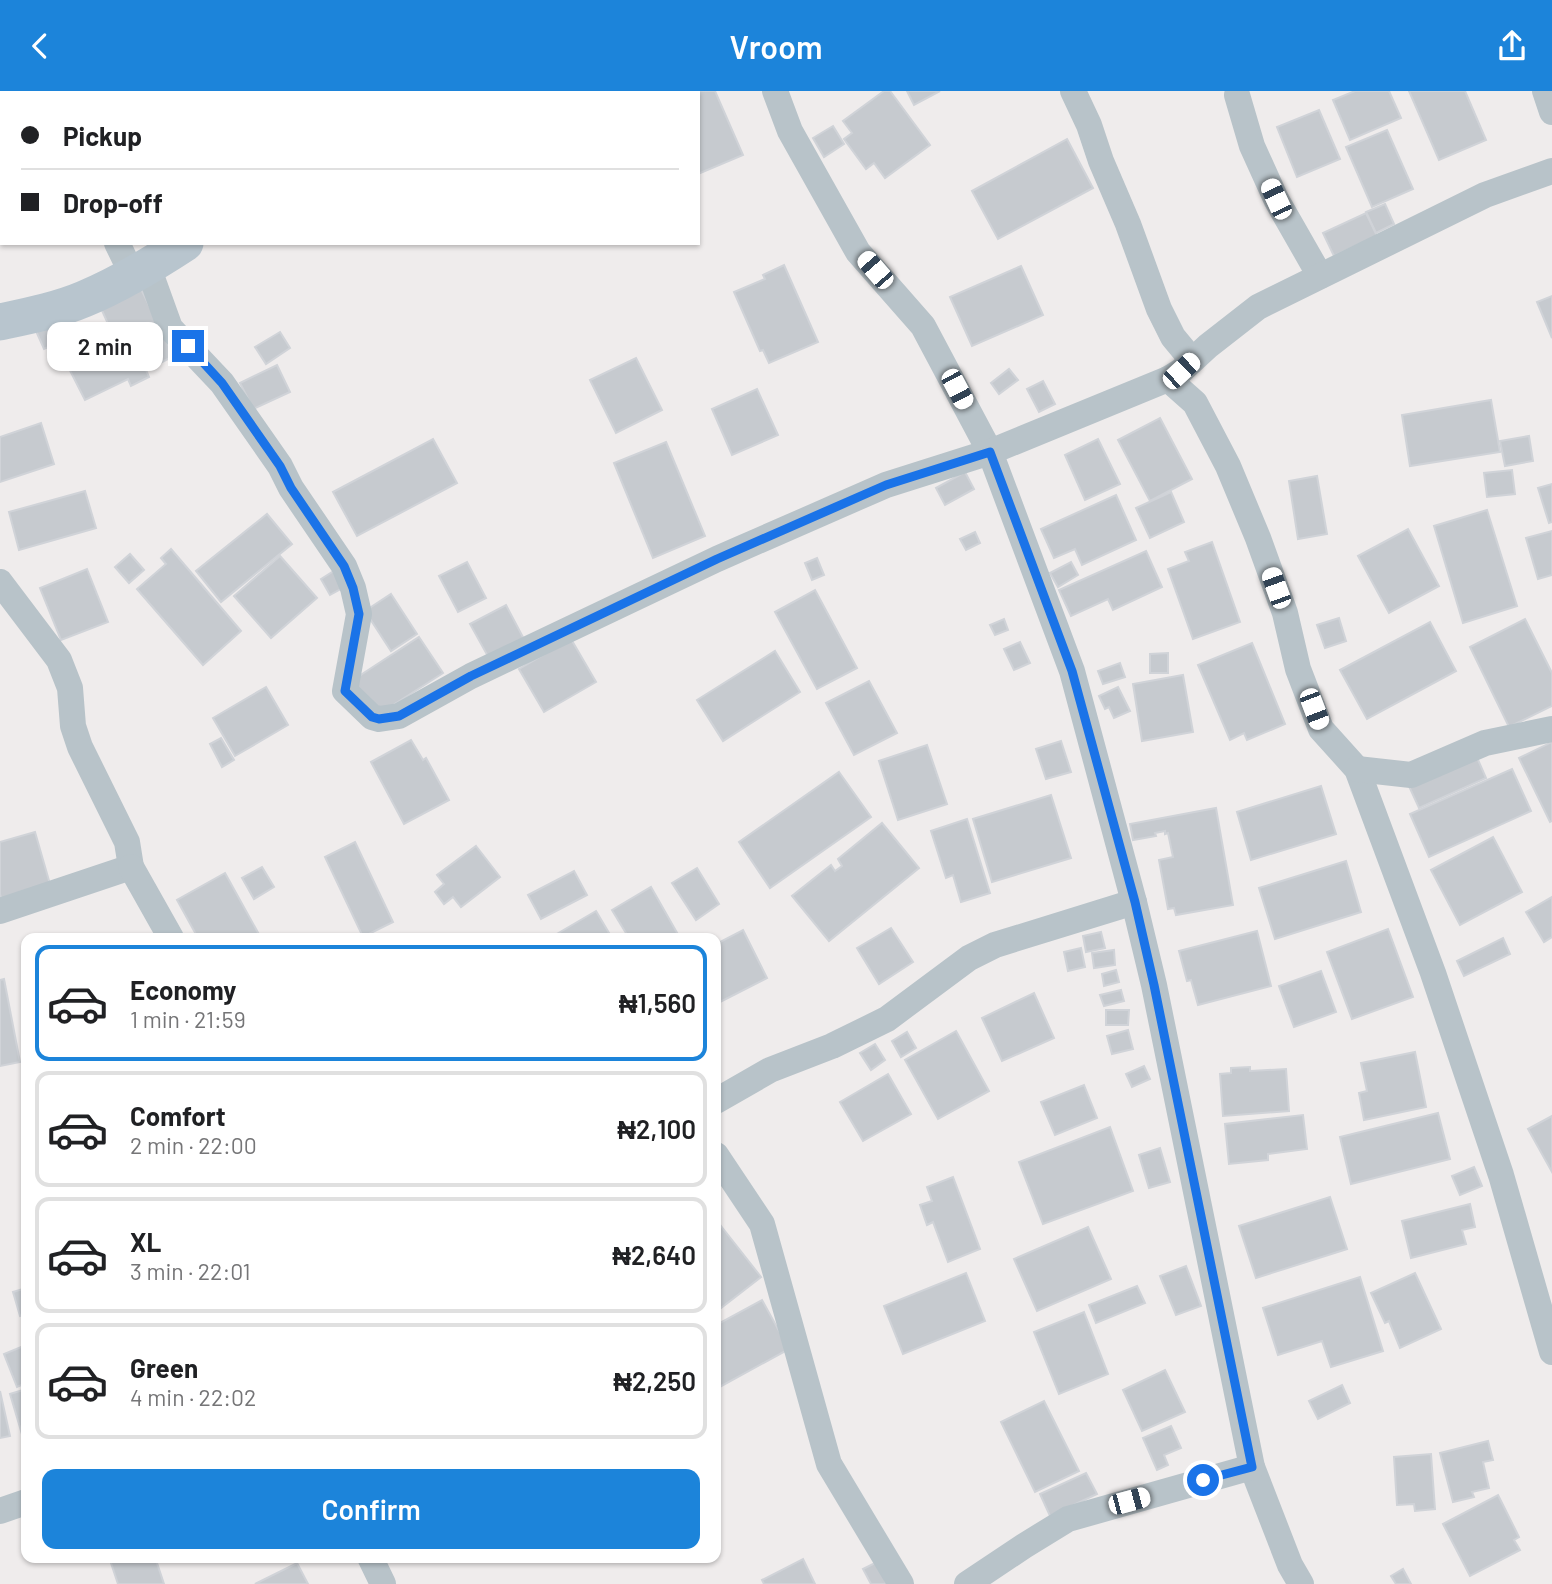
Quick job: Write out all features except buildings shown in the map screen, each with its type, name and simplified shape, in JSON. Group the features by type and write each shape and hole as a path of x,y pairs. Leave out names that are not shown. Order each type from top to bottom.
{"street":[{"path":"775,91 790,131 859,252 923,326 990,452 1072,671 1135,902 1154,985 1252,1467 1290,1565 1301,1584"},
{"path":"1073,91 1089,125 1159,309 1173,337 1192,361"},
{"path":"1545,91 1552,111"},
{"path":"1237,95 1252,146 1276,199 1320,276"},
{"path":"119,245 140,272 170,328 222,383 280,466 291,488 344,566 359,614 345,691 372,717 379,719 399,716 471,676 705,565 886,485 990,452 1168,379 1258,307 1485,195 1552,170"},
{"path":"0,322 83,300 140,272 182,245"},
{"path":"1168,379 1195,403 1228,466 1285,613 1298,669 1321,729 1357,769 1433,973 1489,1137 1552,1352"},
{"path":"0,582 59,660 71,688 73,726 80,747 127,842 131,867 168,933"},
{"path":"1357,769 1411,775 1485,743 1552,729"},
{"path":"0,911 131,867"},
{"path":"721,1098 770,1070 832,1046 887,1019 970,958 995,945 1135,902"},
{"path":"721,1162 762,1224 829,1464 901,1584"},
{"path":"967,1584 1068,1519 1252,1467"},
{"path":"0,1511 21,1504"},
{"path":"373,1563 383,1584"}],"route":[{"path":"188,346 222,383 280,466 291,488 344,566 359,614 345,691 372,717 379,719 399,716 471,676 717,559 886,485 990,452 1072,671 1135,902 1154,985 1252,1467 1203,1480"}]}
